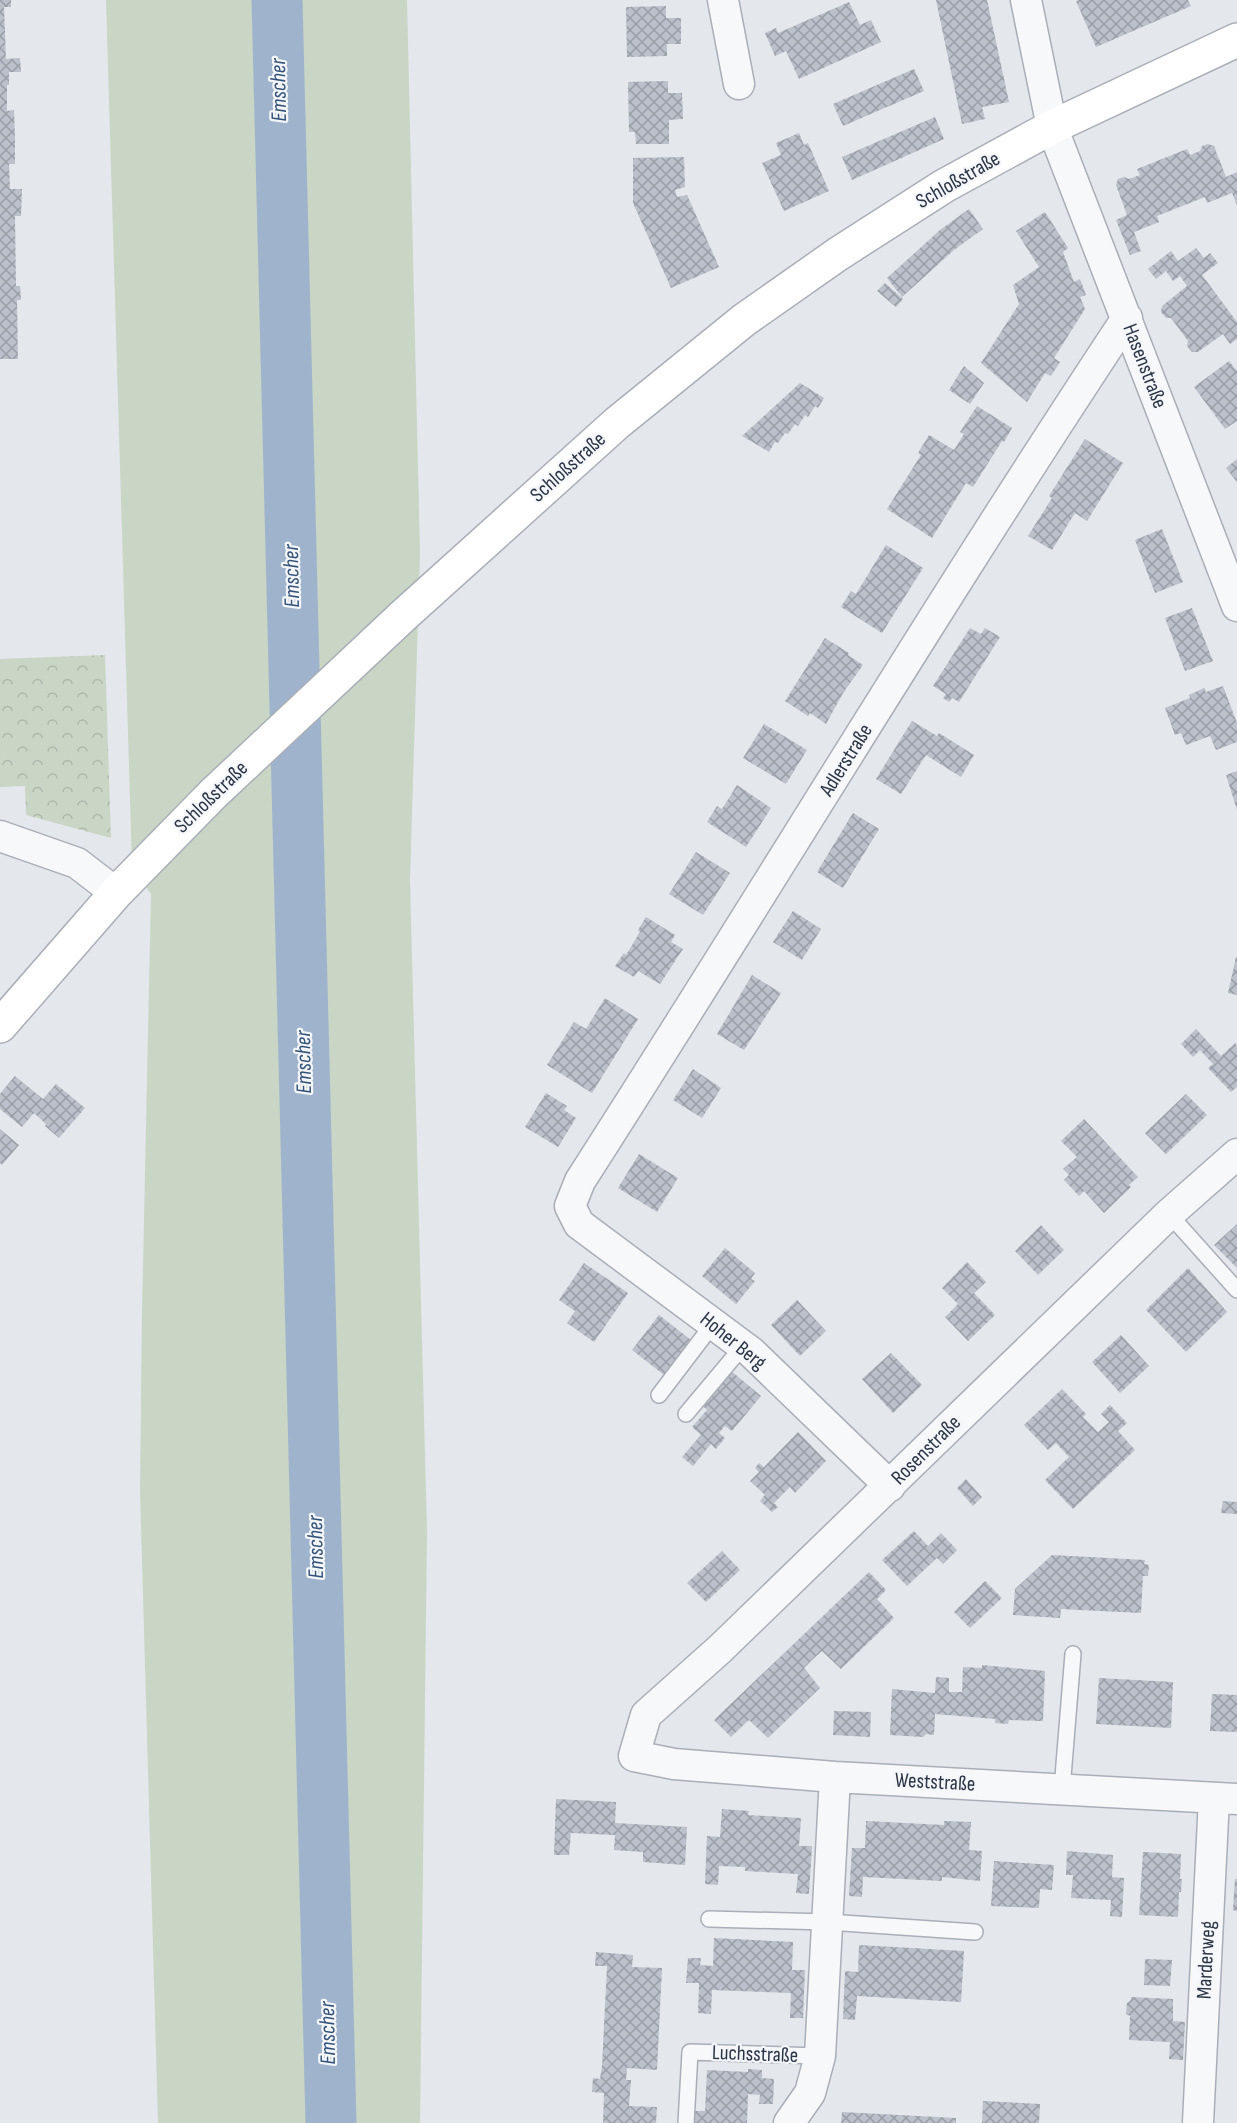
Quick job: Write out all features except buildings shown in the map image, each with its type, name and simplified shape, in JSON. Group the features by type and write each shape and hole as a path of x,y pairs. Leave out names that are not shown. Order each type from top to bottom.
{"street":[{"path":"723,0 739,84"},
{"name":"Hasenstraße","path":"1026,0 1052,127 1237,606"},
{"name":"Schloßstraße","path":"0,1026 116,893 213,794 404,615 617,423 744,320 838,254 944,186 1052,127 1237,40"},
{"name":"Adlerstraße","path":"570,1206 580,1181 1020,480 1127,318"},
{"path":"0,836 77,863 116,893"},
{"name":"Rosenstraße","path":"634,1756 646,1715 720,1649 1169,1214 1237,1154"},
{"name":"Hoher Berg","path":"570,1206 579,1224 744,1346 890,1486"},
{"name":"Weststraße","path":"634,1756 674,1764 835,1777 1226,1799"},
{"name":"Luchsstraße","path":"789,2123 810,2093 820,2056 835,1777"},
{"name":"Marderweg","path":"1198,2123 1226,1799"}],"lane":[{"path":"1169,1214 1237,1290"},
{"path":"659,1395 713,1324"},
{"path":"686,1414 744,1346"},
{"path":"1062,1789 1072,1654"},
{"path":"709,1919 828,1922 975,1932"},
{"name":"Luchsstraße","path":"686,2123 690,2052 820,2056"}],"green space":[{"path":"106,0 407,0 420,553 410,880 427,1531 420,2123 158,2123 140,1490 151,894 132,867"},
{"path":"105,655 111,838 26,815 25,786 0,787 0,659"}],"waterway":[{"name":"Emscher","path":"277,0 331,2123"}]}
